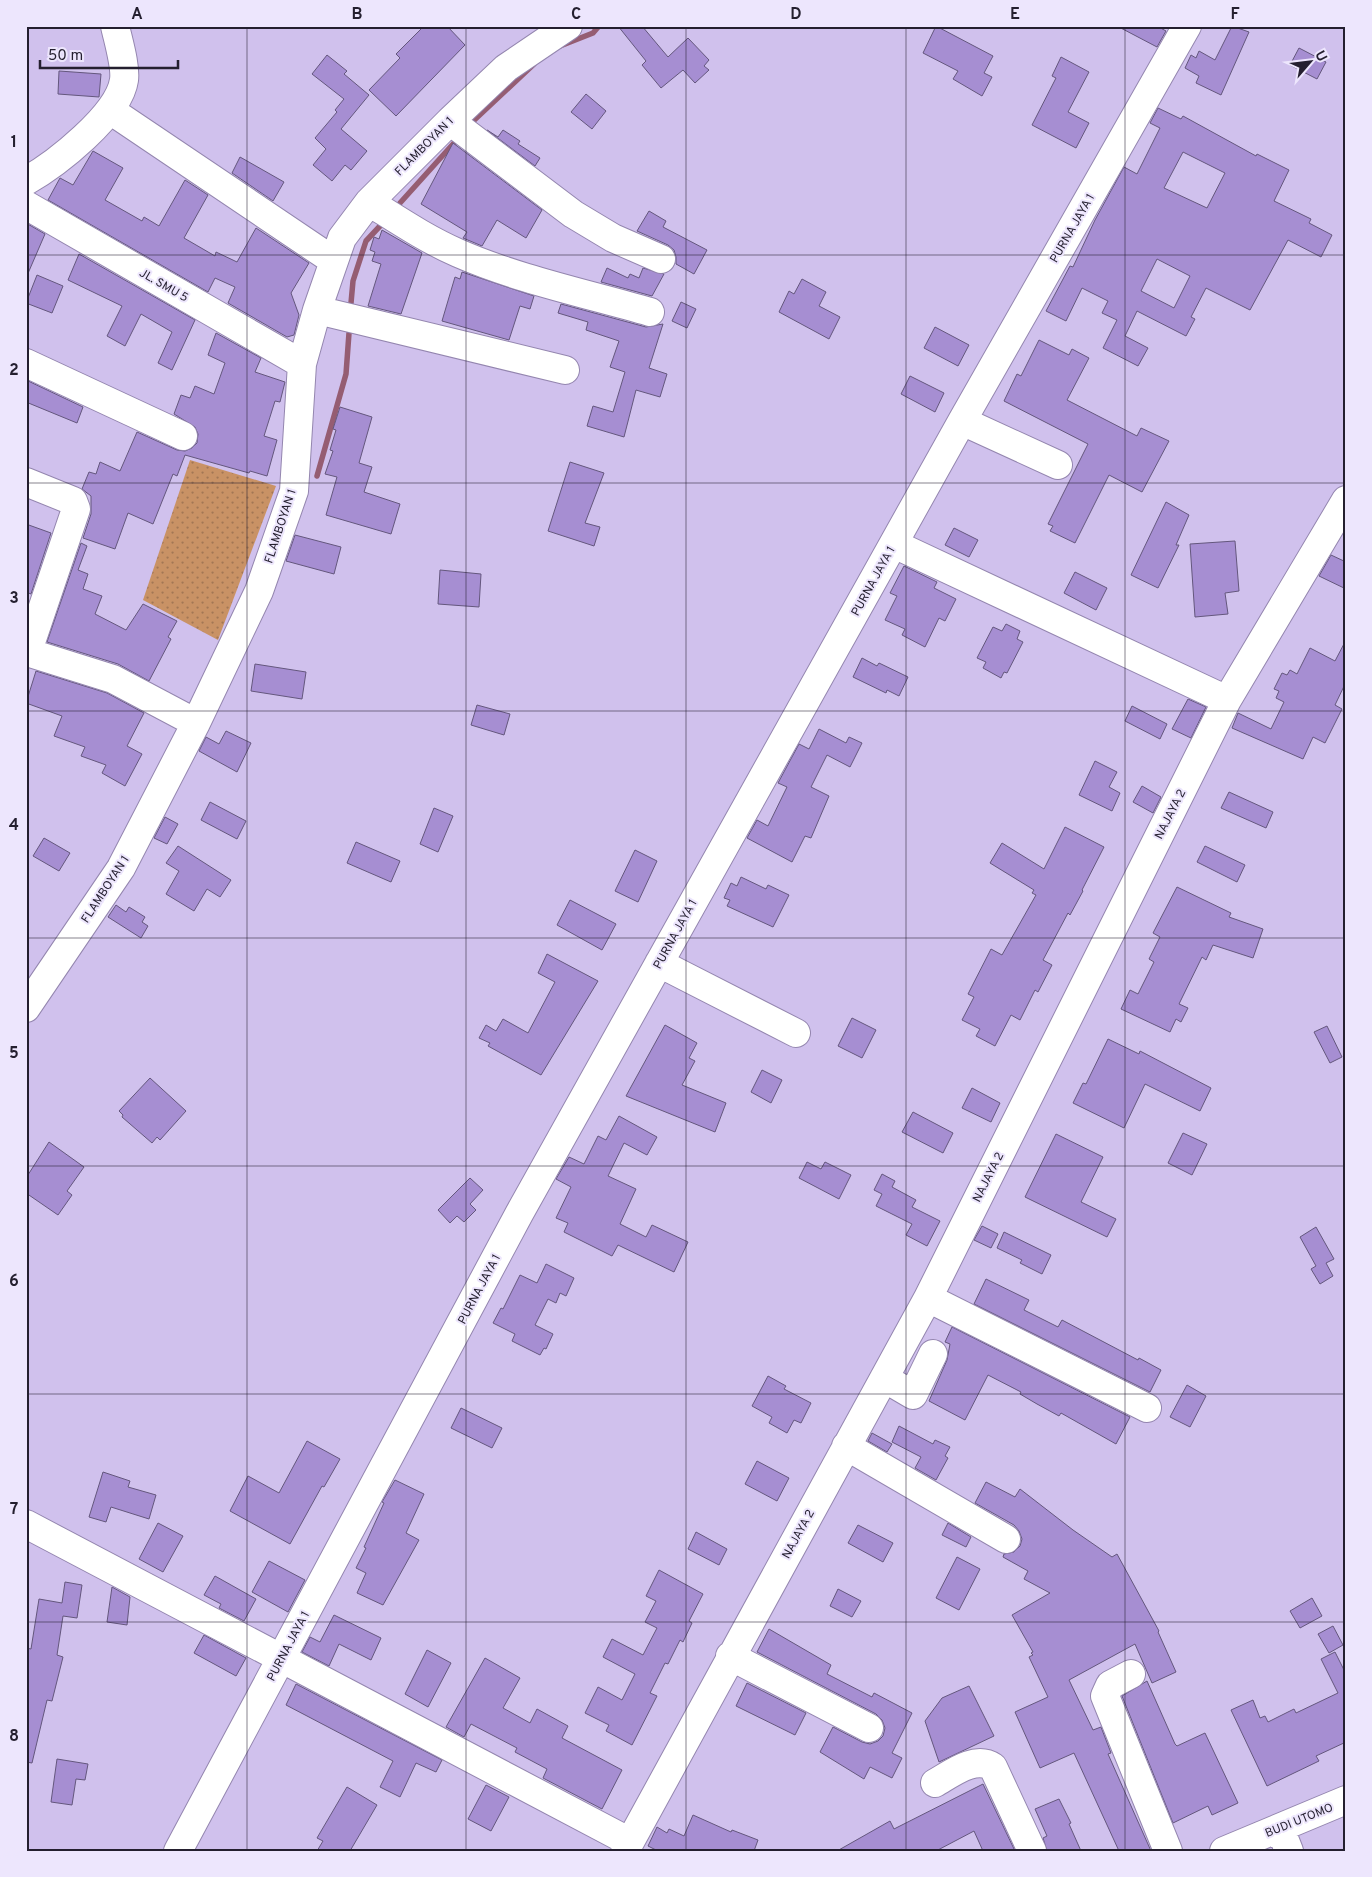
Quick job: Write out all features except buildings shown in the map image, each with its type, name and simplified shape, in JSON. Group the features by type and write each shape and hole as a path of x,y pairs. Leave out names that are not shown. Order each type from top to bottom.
{"street":[{"path":"26,181 117,116 124,79 115,26"},
{"name":"FLAMBOYAN 1","path":"26,1008 120,868 196,723 259,591 294,491 302,364 317,310 342,238 368,202 506,68 568,26"},
{"name":"PURNA JAYA 1","path":"178,1851 519,1214 962,421 1187,26"},
{"path":"117,116 334,261"},
{"path":"450,121 573,214 613,238 661,259"},
{"path":"368,202 422,235 457,253 490,266 650,312"},
{"name":"JL. SMU 5","path":"26,205 302,364"},
{"path":"317,310 566,370"},
{"path":"26,363 183,436"},
{"path":"962,421 1058,465"},
{"path":"26,482 76,504 30,645 30,652 113,679 196,723"},
{"name":"NAJAYA 2","path":"628,1846 730,1656 928,1298 1227,700 1346,500"},
{"path":"894,544 1227,700"},
{"path":"659,963 796,1033"},
{"path":"928,1298 1147,1408"},
{"path":"884,1378 913,1395 933,1354"},
{"path":"846,1446 1006,1539"},
{"path":"26,1524 282,1657 628,1846"},
{"path":"730,1656 869,1728"},
{"path":"1131,1674 1110,1685 1105,1696 1168,1851"},
{"path":"935,1783 974,1763 986,1762 993,1767 1032,1851"},
{"name":"BUDI UTOMO","path":"1224,1851 1284,1839 1346,1800"}],"shaded area":[{"path":"190,460 276,486 218,640 143,600"}],"waterway":[{"path":"560,46 593,33 599,26"},
{"path":"470,124 534,64"},
{"path":"400,203 454,143"},
{"path":"351,303 353,281 366,241 380,226"},
{"path":"317,476 346,374 349,333"}]}
